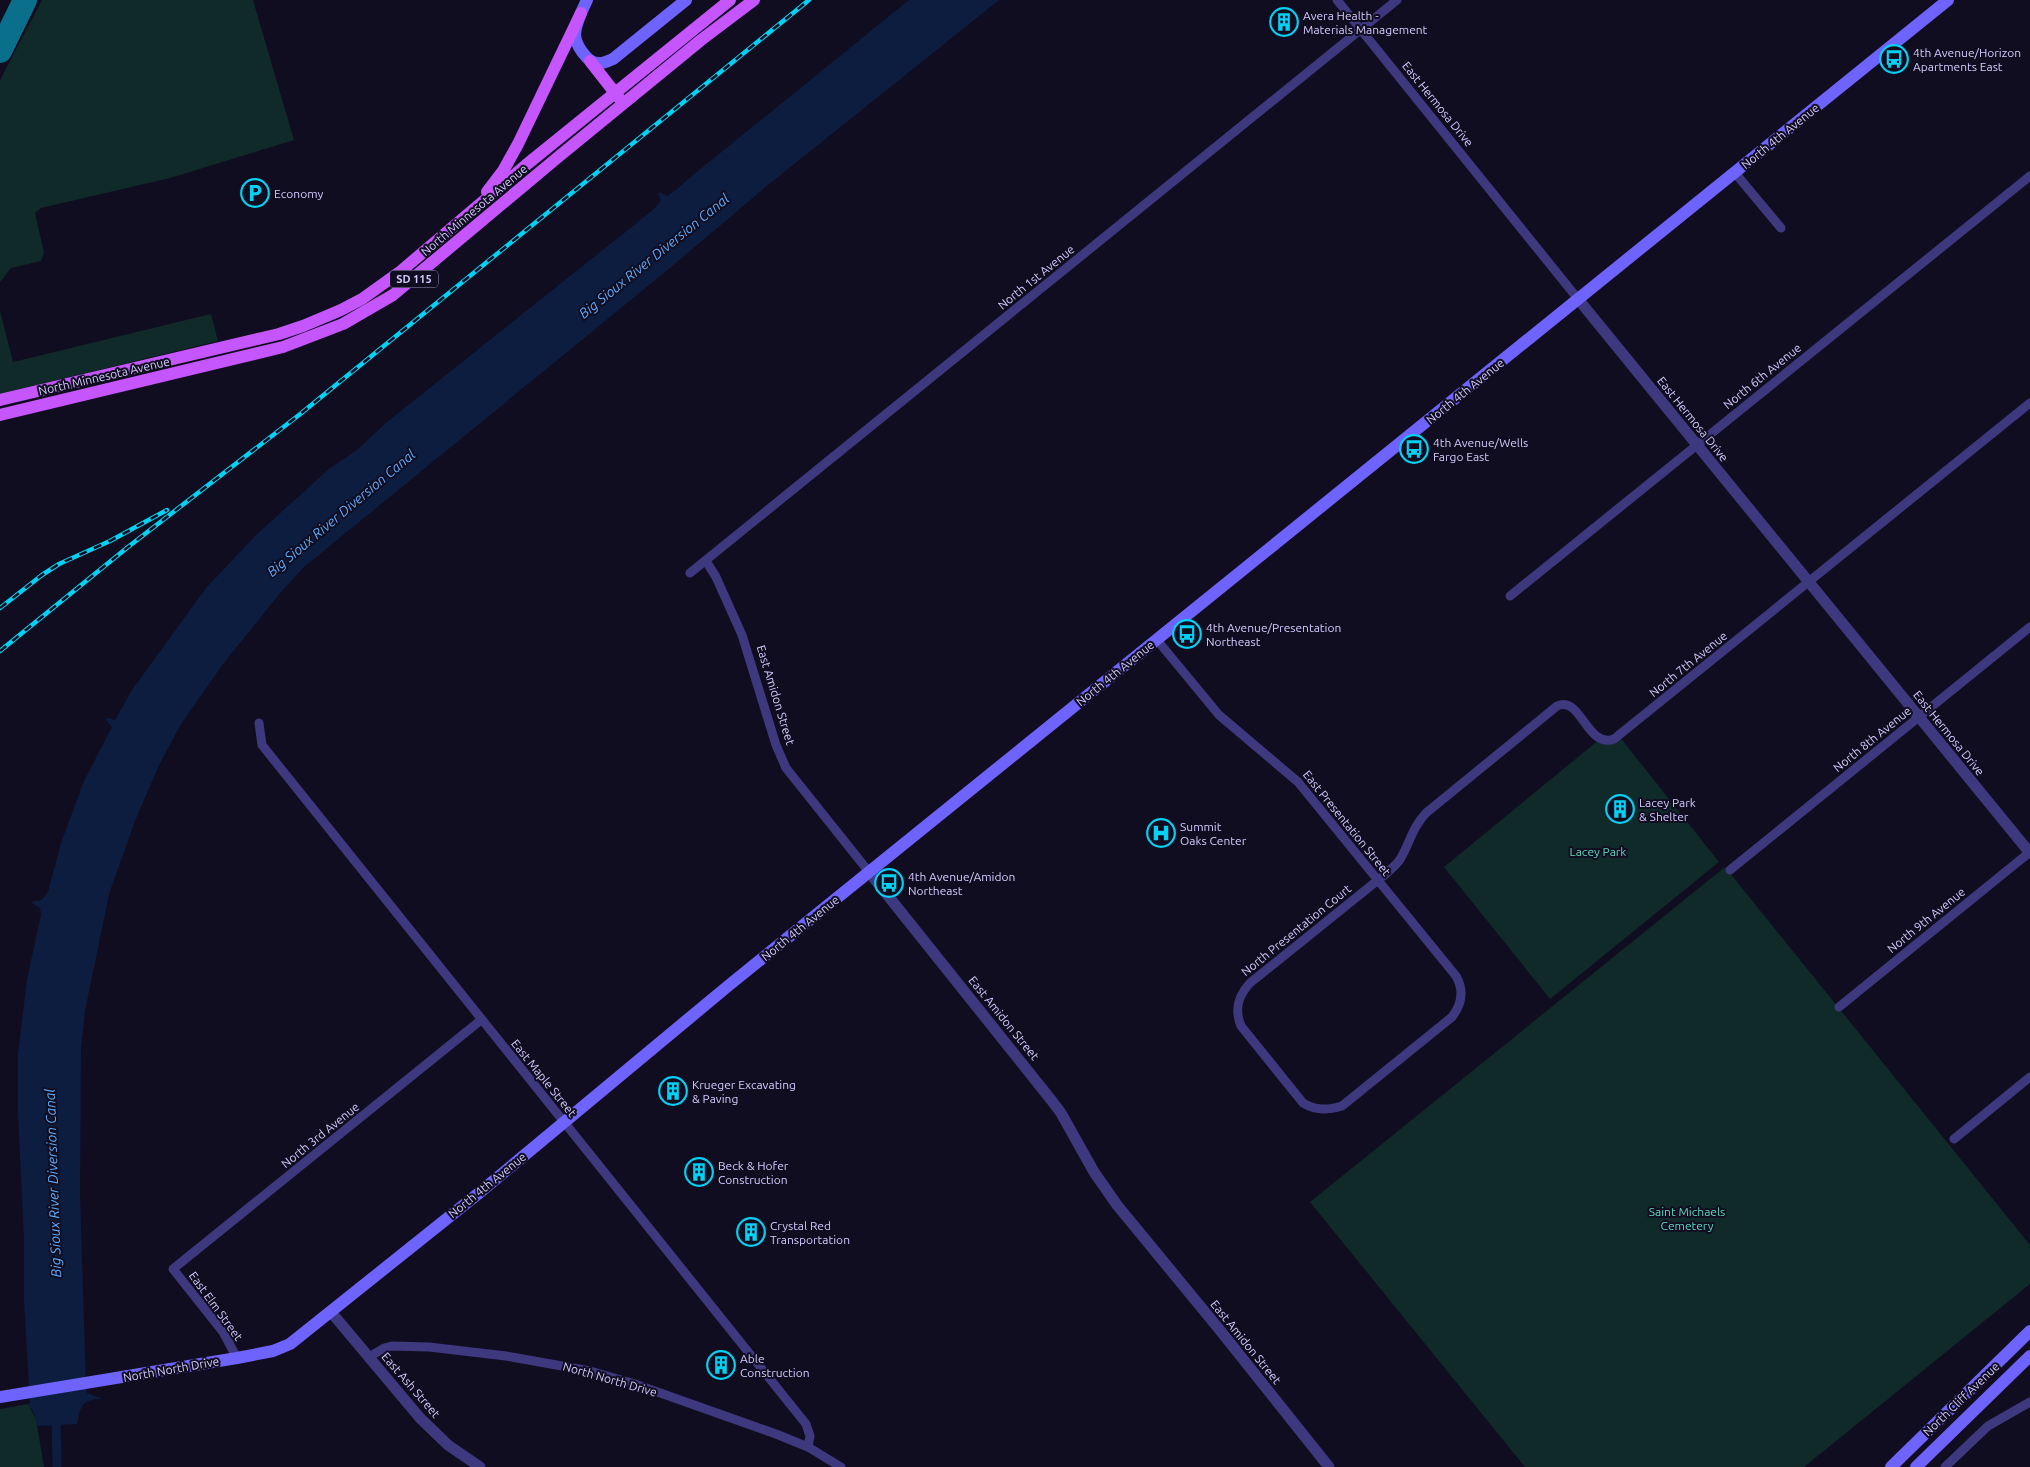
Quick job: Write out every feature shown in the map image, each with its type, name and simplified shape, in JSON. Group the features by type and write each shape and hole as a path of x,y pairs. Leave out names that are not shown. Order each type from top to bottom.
{"main road":[{"path":"455,227 491,188 510,158 587,0"},
{"path":"590,60 598,64 613,59 686,0"},
{"name":"North Minnesota Avenue","path":"0,400 245,342 303,326 362,298 417,259 615,92 730,0"},
{"name":"North Minnesota Avenue","path":"0,415 263,353 306,340 343,324 375,307 410,283 624,103 701,40 754,0"},
{"name":"North 4th Avenue","path":"331,1312 563,1123 652,1047 1948,0"},
{"path":"581,13 575,33 576,40 624,103"},
{"name":"North North Drive","path":"0,1397 237,1358 283,1348 331,1312"},
{"name":"North Cliff Avenue","path":"1891,1467 2030,1331"},
{"name":"North Cliff Avenue","path":"1916,1467 2030,1356"}],"street":[{"name":"East Hermosa Drive","path":"1337,0 1578,300 2030,853"},
{"name":"North 1st Avenue","path":"690,573 1396,0"},
{"path":"1735,173 1781,228"},
{"name":"North 6th Avenue","path":"1510,596 2030,176"},
{"name":"North 7th Avenue","path":"1378,880 1398,861 1416,823 1426,812 1557,706 1566,705 1574,709 1600,739 1610,741 1614,739 2030,403"},
{"name":"East Amidon Street","path":"706,561 716,577 742,635 776,745 786,768 1052,1101 1061,1113 1094,1172 1117,1205 1329,1467"},
{"name":"North 8th Avenue","path":"1730,870 2030,627"},
{"name":"East Presentation Street","path":"1157,640 1216,713 1298,782 1456,976 1461,992"},
{"name":"East Maple Street","path":"259,723 262,745 806,1424 810,1436 808,1447"},
{"name":"North 9th Avenue","path":"1839,1007 2030,853"},
{"name":"North Presentation Court","path":"1378,880 1250,982 1237,1005 1237,1015 1241,1026 1303,1103 1309,1107 1326,1110 1342,1106 1452,1017 1459,1008 1461,992"},
{"name":"North 3rd Avenue","path":"174,1269 482,1020"},
{"path":"1954,1139 2030,1077"},
{"name":"East Elm Street","path":"174,1269 223,1332 237,1358"},
{"name":"East Ash Street","path":"331,1312 398,1393 434,1432 480,1467"},
{"name":"North North Drive","path":"368,1357 384,1348 402,1346 504,1355 557,1364 636,1384 740,1420 808,1447 841,1467"},
{"path":"1945,1467 1988,1426 2030,1402"}],"green space":[{"path":"42,0 253,0 294,140 170,178 41,208 35,213 44,253 41,261 11,268 0,282 0,80"},
{"path":"0,311 13,362 211,314 218,341 0,394"},
{"name":"Lacey Park","path":"1619,736 1719,862 1550,999 1444,867 1600,739"},
{"name":"Saint Michaels Cemetery","path":"1725,867 2030,1245 2030,1284 1804,1467 1525,1467 1310,1202"},
{"path":"28,1404 36,1419 44,1467 0,1467 0,1409"}],"water":[{"path":"909,0 999,0 768,185 665,272 304,567 281,592 223,664 181,724 159,765 135,821 109,894 85,1011 81,1049 80,1193 86,1389 87,1393 102,1399 90,1400 83,1405 77,1424 37,1426 34,1413 28,1404 30,1403 24,1302 24,1238 18,1114 18,1054 27,979 41,915 40,908 32,903 33,901 42,900 48,892 61,843 84,781 112,727 106,720 107,718 115,720 132,690 206,588 256,535 329,469 357,450 387,422 653,210 661,201 658,194 660,192 667,196 675,191"}],"waterway":[{"name":"Big Sioux River Diversion Canal","path":"56,1414 57,1467"}],"taxiway":[{"path":"0,51 25,0"}],"railway":[{"path":"0,651 128,547 299,415 809,0"},
{"path":"0,608 59,564 110,541 167,510"}],"place":[{"name":"Avera Health - Materials Management","path":"1284,22"},
{"name":"4th Avenue/Horizon Apartments East","path":"1894,59"},
{"name":"Economy","path":"255,193"},
{"name":"4th Avenue/Wells Fargo East","path":"1414,449"},
{"name":"4th Avenue/Presentation Northeast","path":"1187,634"},
{"name":"Lacey Park & Shelter","path":"1620,809"},
{"name":"Summit Oaks Center","path":"1161,833"},
{"name":"4th Avenue/Amidon Northeast","path":"889,883"},
{"name":"Krueger Excavating & Paving","path":"673,1091"},
{"name":"Beck & Hofer Construction","path":"699,1172"},
{"name":"Crystal Red Transportation","path":"751,1232"},
{"name":"Able Construction","path":"721,1365"}]}
